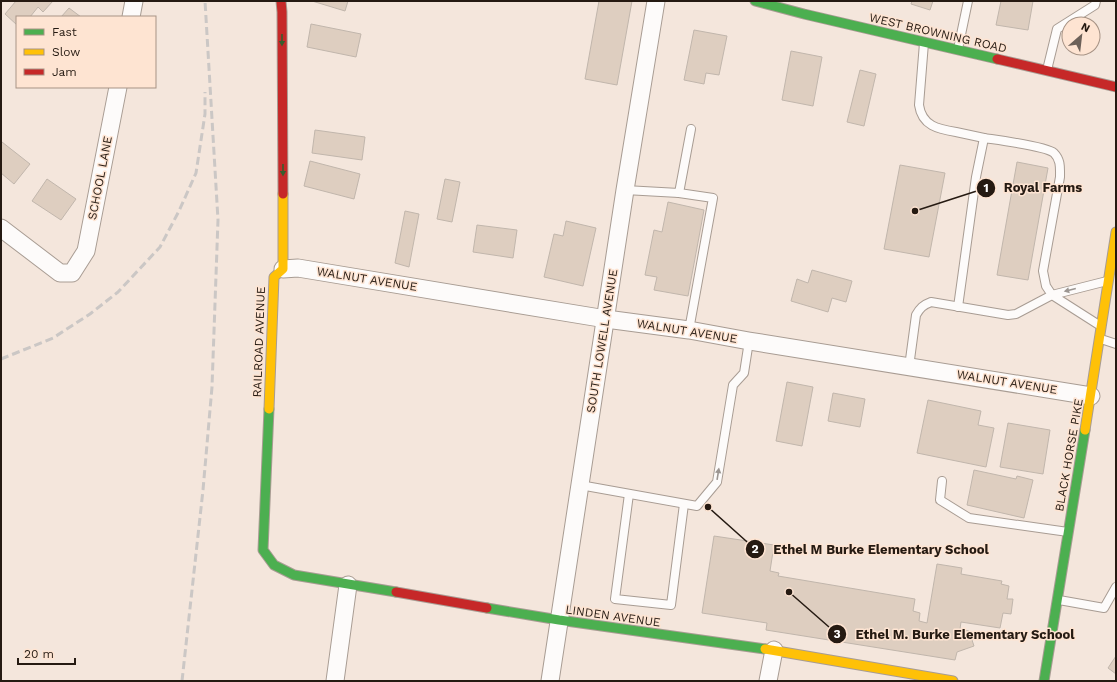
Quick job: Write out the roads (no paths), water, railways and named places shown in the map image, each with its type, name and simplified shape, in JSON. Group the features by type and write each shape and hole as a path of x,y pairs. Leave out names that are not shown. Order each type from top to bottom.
{"street":[{"path":"131,16 134,1"},
{"path":"281,1 283,269"},
{"name":"SOUTH LOWELL AVENUE","path":"550,681 625,190 656,1"},
{"name":"WEST BROWNING ROAD","path":"755,1 924,43 1116,87"},
{"name":"SCHOOL LANE","path":"1,228 60,273 72,273 86,251 118,88"},
{"name":"BLACK HORSE PIKE","path":"1044,681 1091,396 1116,232"},
{"name":"WALNUT AVENUE","path":"283,269 298,268 606,319 689,330 1091,396"},
{"name":"RAILROAD AVENUE","path":"274,565 262,550 274,277 283,269"},
{"name":"LINDEN AVENUE","path":"274,565 294,575 348,585 560,620 774,650 952,681"},
{"path":"335,681 348,585"},
{"path":"768,681 774,650"}],"lane":[{"path":"958,50 968,1"},
{"path":"1047,71 1057,29 1095,5 1096,1"},
{"path":"924,43 919,105 920,112 930,124 938,129 1043,148 1054,153 1059,159 1060,177 1043,271 1046,286 1052,295 1102,326"},
{"path":"679,193 691,129"},
{"path":"958,307 976,177 984,138"},
{"path":"625,190 679,193 714,198 689,330"},
{"path":"909,366 916,315 920,307 925,304 931,302 1008,315 1016,314 1052,295 1108,281"},
{"path":"1100,339 1116,344"},
{"path":"580,485 697,506 717,482 733,385 744,373 749,341"},
{"path":"942,481 940,500 969,518 1068,532"},
{"path":"629,494 615,599 671,605 684,504"},
{"path":"1057,600 1104,608 1116,586"},
{"path":"889,681 890,670"}],"railway":[{"path":"182,681 203,490 212,387 218,220 205,1"},
{"path":"1,359 53,338 90,314 118,292 160,247 179,211 196,173 205,114 205,92"}],"place":[{"name":"Royal Farms","path":"915,211"},
{"name":"Ethel M Burke Elementary School","path":"708,507"},
{"name":"Ethel M. Burke Elementary School","path":"789,592"}]}
